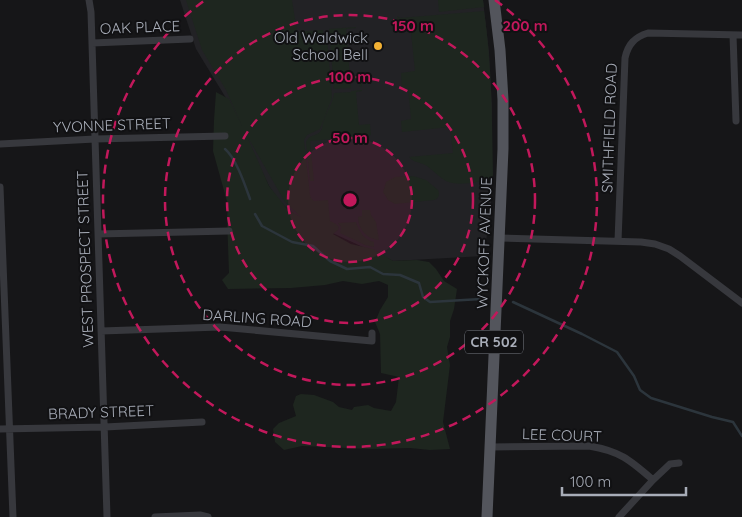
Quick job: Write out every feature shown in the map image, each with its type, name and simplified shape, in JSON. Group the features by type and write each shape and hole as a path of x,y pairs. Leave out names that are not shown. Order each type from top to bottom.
{"main road":[{"name":"WYCKOFF AVENUE","path":"487,517 503,149 500,50 494,0"}],"street":[{"name":"WEST PROSPECT STREET","path":"90,0 108,517"},
{"name":"SMITHFIELD ROAD","path":"618,241 625,58 629,45 640,35 648,33 742,35"},
{"path":"733,36 736,121"},
{"name":"OAK PLACE","path":"92,43 190,39"},
{"name":"YVONNE STREET","path":"0,144 95,139 225,136"},
{"path":"0,187 13,517"},
{"path":"98,234 229,230"},
{"path":"499,238 618,241 655,244 669,249 688,261 742,303"},
{"name":"DARLING ROAD","path":"101,331 220,327 372,341 372,333"},
{"name":"BRADY STREET","path":"0,429 104,427 202,422"},
{"name":"LEE COURT","path":"490,447 589,446 603,448 630,460 653,480"},
{"path":"619,517 670,464 680,462"},
{"path":"154,517 200,515 208,517"}],"shaded area":[{"path":"180,0 483,0 489,52 492,107 491,205 484,256 393,261 296,216 280,202 269,186 229,103 196,49"},
{"path":"186,0 292,0 297,32 323,30 324,37 327,37 332,98 320,129 307,135 304,140 310,195 314,201 328,200 330,221 339,227 333,234 351,244 373,249 393,261 417,260 429,262 444,281 457,289 447,347 450,365 443,422 450,449 370,449 302,446 284,450 275,442 273,429 279,423 296,416 293,405 296,396 301,394 314,395 333,402 339,407 352,410 354,407 368,405 391,411 396,402 399,377 381,373 380,334 375,322 388,297 388,285 379,281 362,284 343,281 325,285 291,288 228,289 222,280 229,273 228,205 213,151 216,92 229,99 242,126 226,90 202,50","holes":["246,134 285,202 301,217 288,210 269,186"]},
{"path":"438,0 483,0 484,7 439,12"},
{"path":"484,11 490,72 493,175 491,180 462,184 451,183 427,166 409,157 453,153 450,127 402,132 401,121 411,119 408,88 402,89 401,73 415,71 410,23 397,24 397,16 400,18"},
{"path":"356,27 346,29 350,78 361,77 362,86 360,87 359,79 350,80 351,88 334,89 329,29"},
{"path":"362,90 356,92 359,125 370,124 371,135 310,141 314,181 310,181 306,142 322,129 334,93"},
{"path":"413,176 426,180 438,190 438,197 434,200 395,204 388,200 383,192 386,182 395,177"},
{"path":"362,210 370,210 376,222 379,240 371,238 361,229 358,217 362,216"},
{"path":"356,222 362,235 374,242 374,247 365,245 340,233 341,227 338,223"}],"waterway":[{"path":"225,149 236,165 250,199"},
{"path":"255,214 262,226 292,242 313,246 330,261 347,269 370,267 383,274 400,275 419,283 423,297 430,302 481,299"},
{"path":"513,302 617,352 634,376 640,390 651,398 733,422 742,436"}],"place":[{"name":"Old Waldwick School Bell","path":"378,46"}]}
